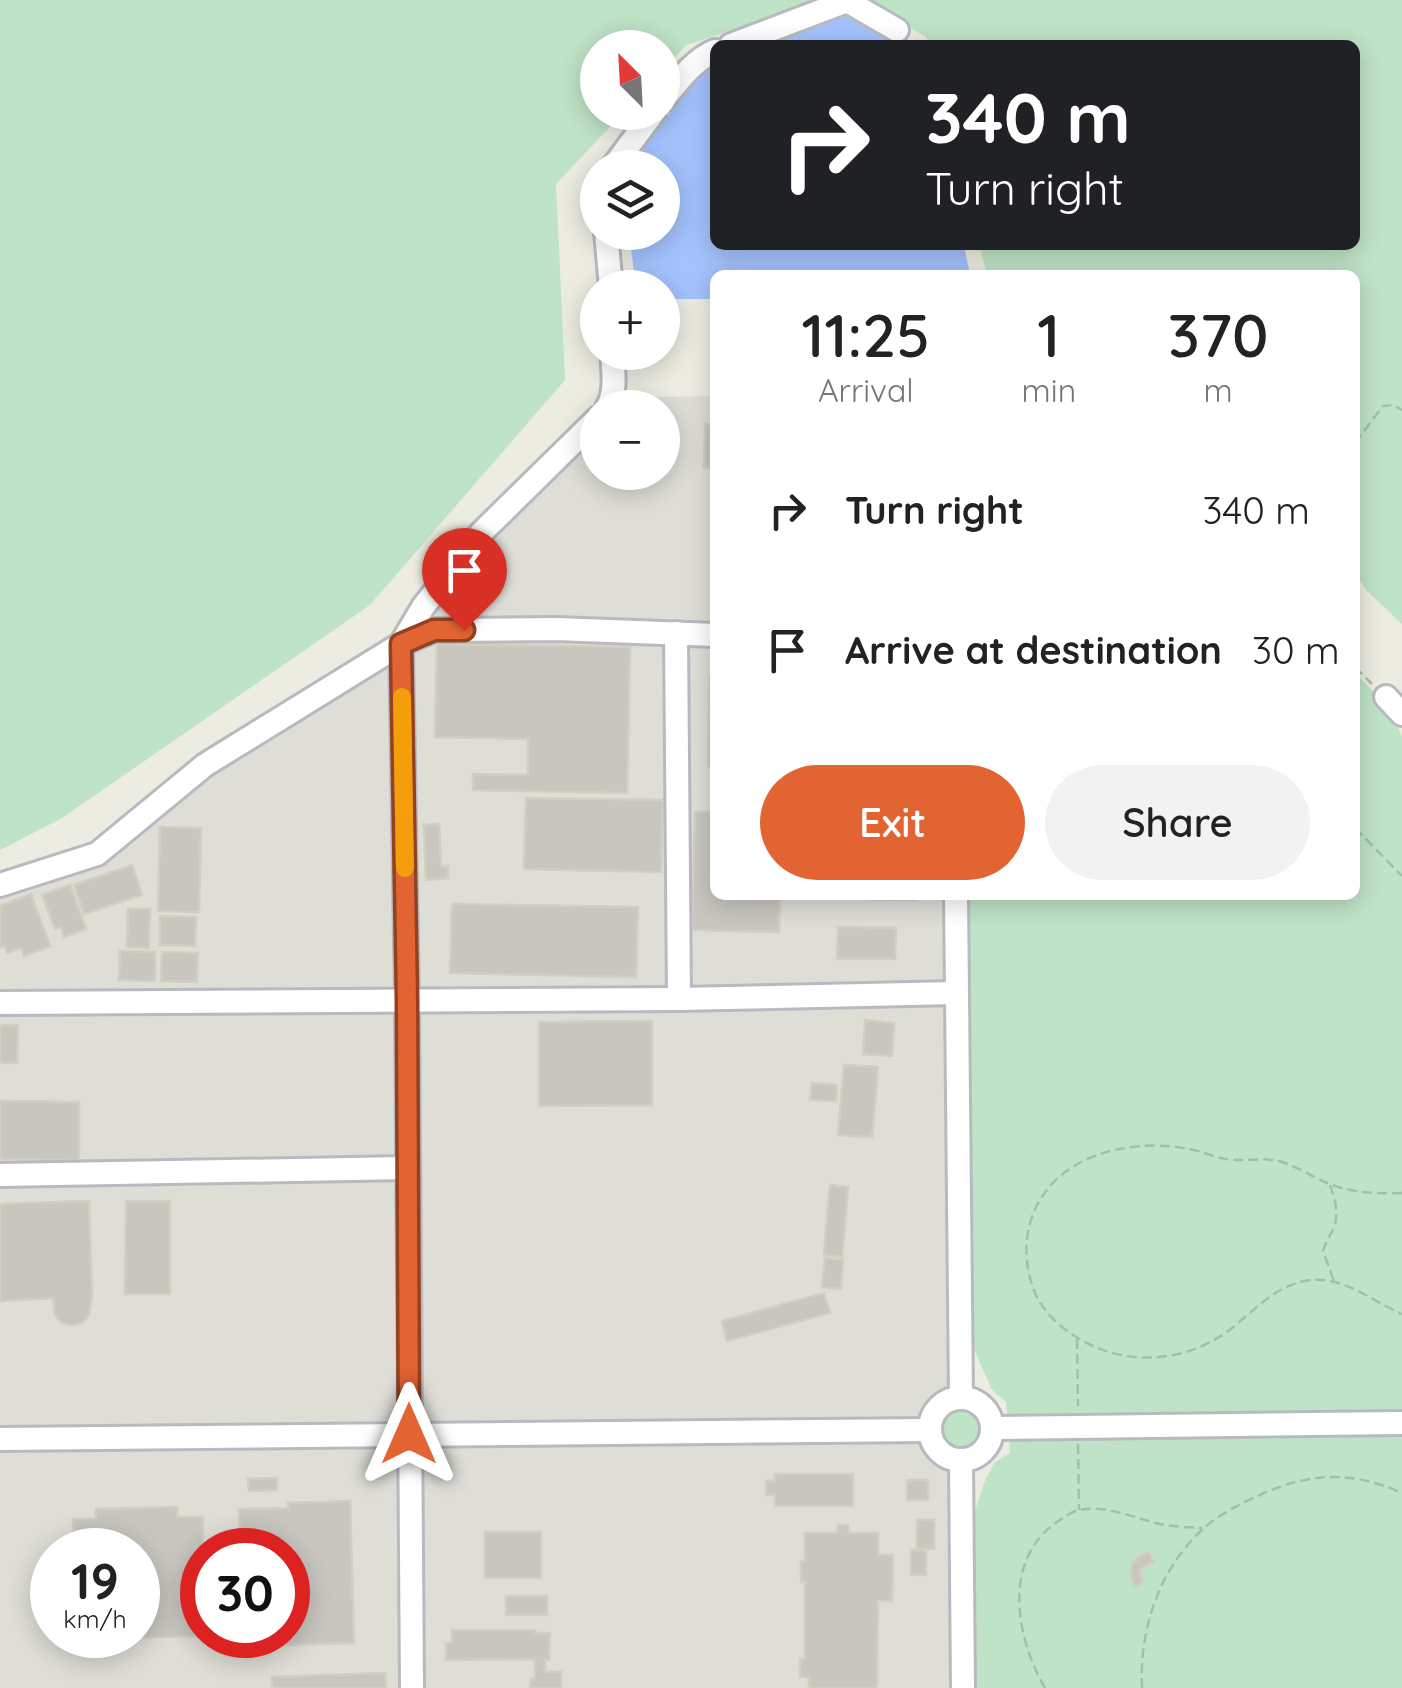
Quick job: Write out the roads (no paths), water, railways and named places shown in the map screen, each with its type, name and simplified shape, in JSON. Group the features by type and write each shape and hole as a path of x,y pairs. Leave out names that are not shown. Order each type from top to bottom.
{"street":[{"path":"745,40 848,1 897,30"},
{"path":"680,80 710,53"},
{"path":"412,1688 401,644 481,533 580,436"},
{"path":"0,885 97,854 205,765 401,644 434,630 556,629 710,635"},
{"path":"676,633 679,999"},
{"path":"956,900 961,1398"},
{"path":"0,1003 679,999 956,992"},
{"path":"0,1175 407,1168"},
{"path":"961,1398 980,1403 993,1428 992,1438 980,1454 961,1461 952,1460 936,1448 929,1430 942,1404 961,1398"},
{"path":"993,1428 1402,1423"},
{"path":"0,1439 929,1430"},
{"path":"961,1461 963,1688"}],"water":[{"path":"841,14 894,40 772,40"},
{"path":"710,66 710,250 965,250 969,270 710,270 710,299 680,299 680,270 634,270 631,250 680,250 680,150 641,150 656,130 680,130 680,100"}]}
